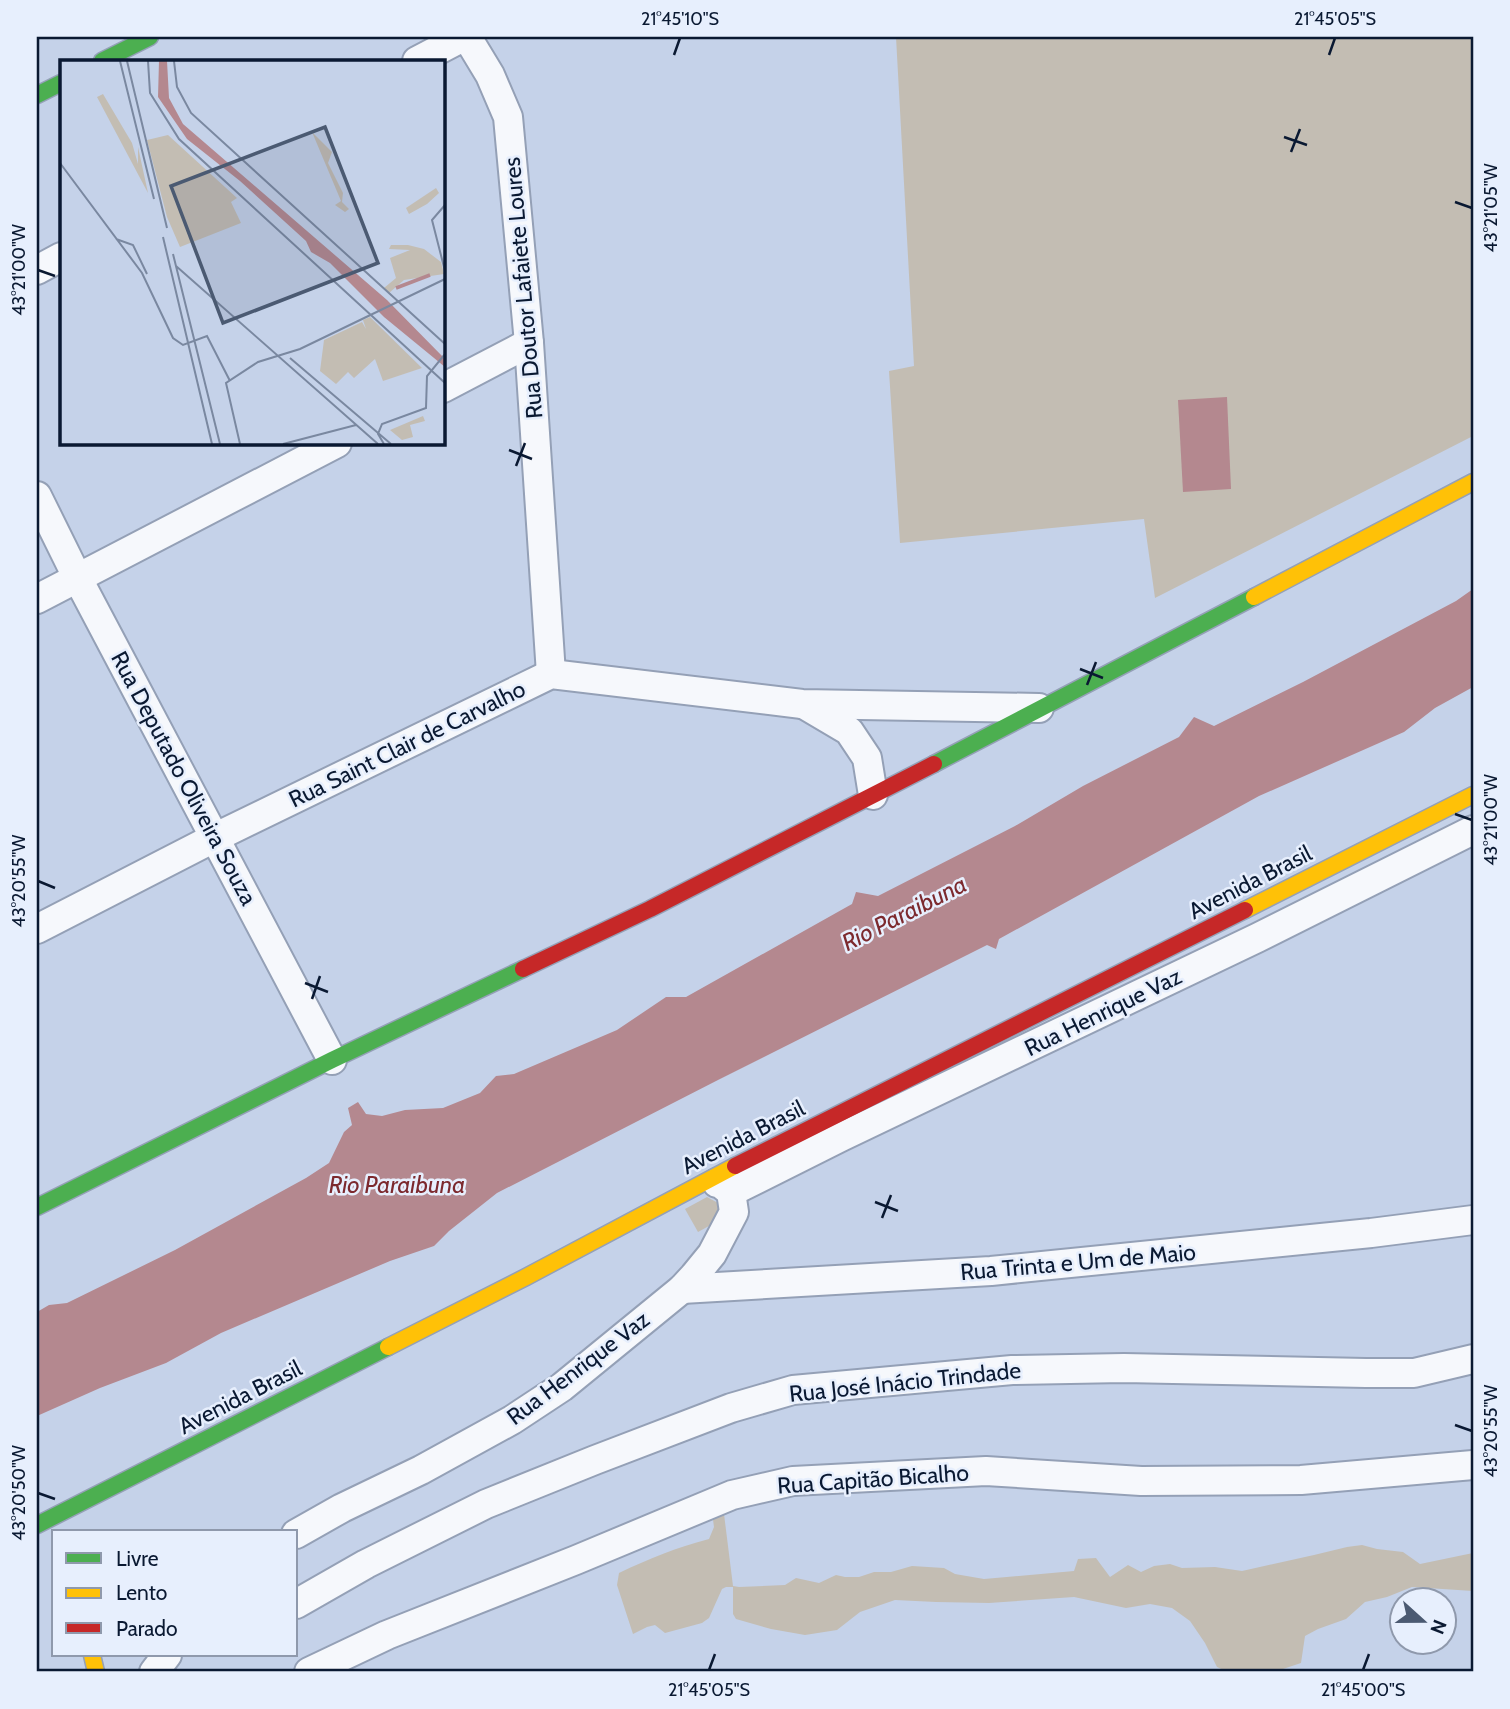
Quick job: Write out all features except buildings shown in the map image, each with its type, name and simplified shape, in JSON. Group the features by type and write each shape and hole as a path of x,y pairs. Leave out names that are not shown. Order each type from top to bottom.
{"main road":[{"path":"104,60 150,37"},
{"path":"37,95 60,84"},
{"path":"37,1207 332,1060 650,909 1042,709 1473,482"},
{"name":"Avenida Brasil","path":"37,1525 526,1277 703,1182 1473,795"},
{"path":"56,1516 60,1530"}],"street":[{"path":"419,60 465,37"},
{"name":"Rua Doutor Lafaiete Loures","path":"465,37 490,75 508,117 529,343 551,674"},
{"path":"37,270 60,258"},
{"path":"444,387 529,343"},
{"path":"37,599 335,444"},
{"name":"Rua Deputado Oliveira Souza","path":"37,496 332,1060"},
{"name":"Rua Saint Clair de Carvalho","path":"37,929 216,837 551,674 802,704 1042,709"},
{"name":"Rua Saint Clair de Carvalho","path":"802,704 849,730 867,758 873,795"},
{"name":"Rua Henrique Vaz","path":"298,1533 421,1471 512,1420 562,1387 682,1289 712,1254 734,1212 732,1192 1473,830"},
{"path":"703,1182 721,1184 732,1192"},
{"name":"Rua Trinta e Um de Maio","path":"682,1289 991,1271 1371,1233 1473,1220"},
{"name":"Rua José Inácio Trindade","path":"298,1603 366,1564 486,1504 731,1408 793,1390 1012,1370 1124,1368 1414,1373 1473,1359"},
{"name":"Rua Capitão Bicalho","path":"309,1672 387,1635 732,1495 793,1481 986,1471 1141,1481 1301,1480 1473,1465"},
{"path":"154,1672 166,1656"}],"shaded area":[{"path":"896,37 1473,37 1473,436 1155,598 1144,519 900,543 889,371 914,366"},
{"path":"707,1197 720,1204 718,1221 698,1232 685,1209"},
{"path":"719,1510 724,1514 733,1586 739,1587 785,1585 796,1578 819,1583 836,1575 859,1577 912,1566 944,1568 955,1574 984,1579 1074,1571 1078,1559 1096,1558 1110,1577 1128,1565 1141,1572 1154,1566 1170,1564 1182,1568 1215,1567 1242,1571 1362,1545 1403,1552 1420,1564 1473,1553 1473,1591 1458,1590 1458,1586 1388,1586 1388,1597 1365,1602 1346,1619 1305,1636 1301,1663 1274,1672 1228,1672 1217,1667 1190,1621 1172,1608 1150,1604 1126,1608 1074,1597 989,1603 895,1600 860,1612 837,1630 805,1635 736,1619 733,1614 733,1587 726,1587 722,1589 709,1618 702,1623 665,1633 655,1625 633,1634 617,1585 619,1573 663,1554 709,1539 714,1527 712,1512"}],"water":[{"path":"1227,397 1231,489 1183,492 1178,400"},
{"name":"Rio Paraibuna","path":"1473,589 1473,687 1435,708 1404,732 1259,796 999,939 996,949 987,945 497,1193 434,1246 390,1261 221,1333 166,1363 37,1416 37,1312 49,1305 67,1303 175,1250 329,1163 344,1132 352,1125 348,1108 358,1102 366,1114 382,1116 405,1110 443,1108 480,1093 496,1076 514,1074 617,1030 666,997 686,997 852,904 856,892 878,896 1015,826 1083,786 1179,737 1194,717 1214,726 1303,682 1456,601"}],"traffic: fast":[{"path":"104,60 150,37"},
{"path":"37,95 60,84"},
{"path":"934,764 1254,597"},
{"path":"37,1207 332,1060 523,969"},
{"path":"37,1525 388,1347"}],"traffic: slow":[{"path":"1254,597 1473,482"},
{"path":"1245,910 1473,795"},
{"path":"388,1347 735,1166"},
{"path":"92,1656 96,1672"}],"traffic: jam":[{"path":"523,969 650,909 934,764"},
{"path":"735,1166 1245,910"}]}
